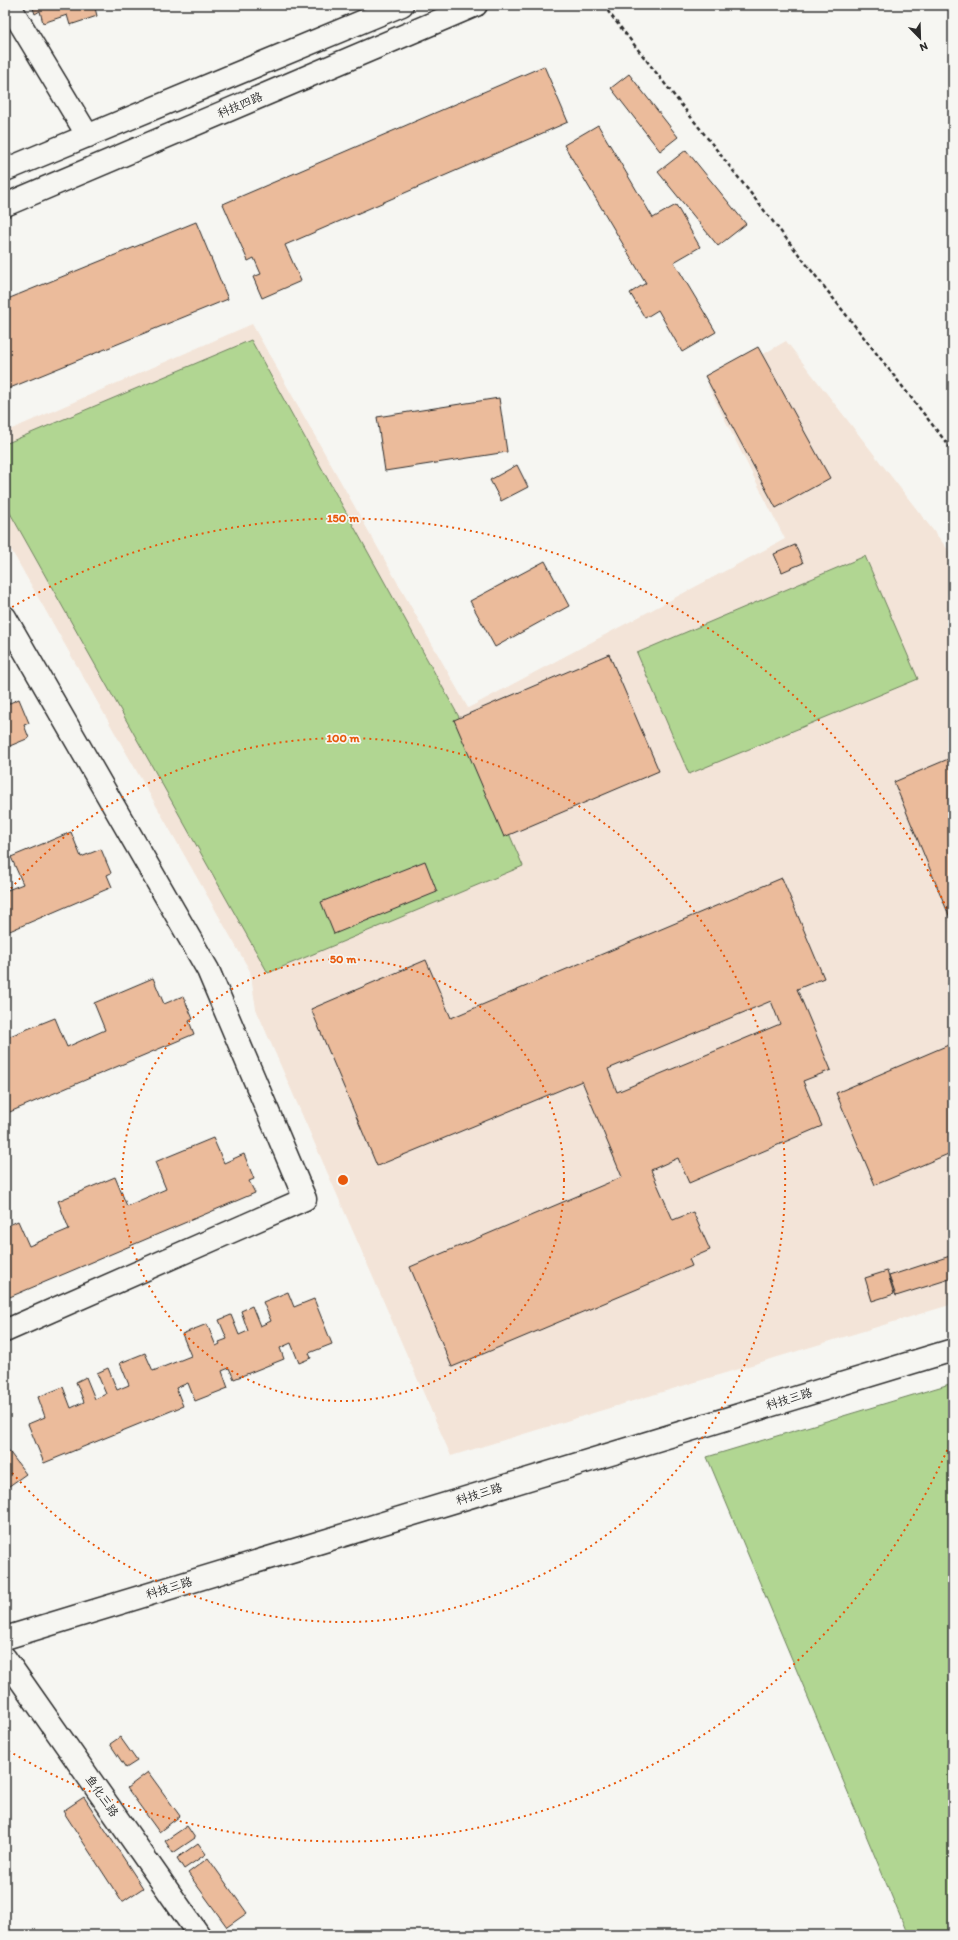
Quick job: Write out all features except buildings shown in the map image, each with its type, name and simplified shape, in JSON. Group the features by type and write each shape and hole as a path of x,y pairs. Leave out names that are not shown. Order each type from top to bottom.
{"street":[{"path":"9,5 88,136"},
{"path":"5,170 402,5"},
{"name":"科技四路","path":"5,204 476,5"},
{"path":"5,616 208,970 305,1199 5,1331"},
{"name":"科技三路","path":"5,1638 953,1350"},
{"name":"鱼化三路","path":"5,1658 200,1935"}],"path":[{"path":"603,5 953,450"}],"shaded area":[{"path":"252,324 468,708 785,539 708,386 786,341 953,556 953,1304 451,1456 256,1009 250,971 5,539 5,432"}],"green space":[{"path":"251,340 459,717 523,866 268,973 5,504 5,444"},
{"path":"865,556 918,679 689,774 637,653"},
{"path":"953,1383 953,1932 949,1935 908,1935 707,1457"}]}
